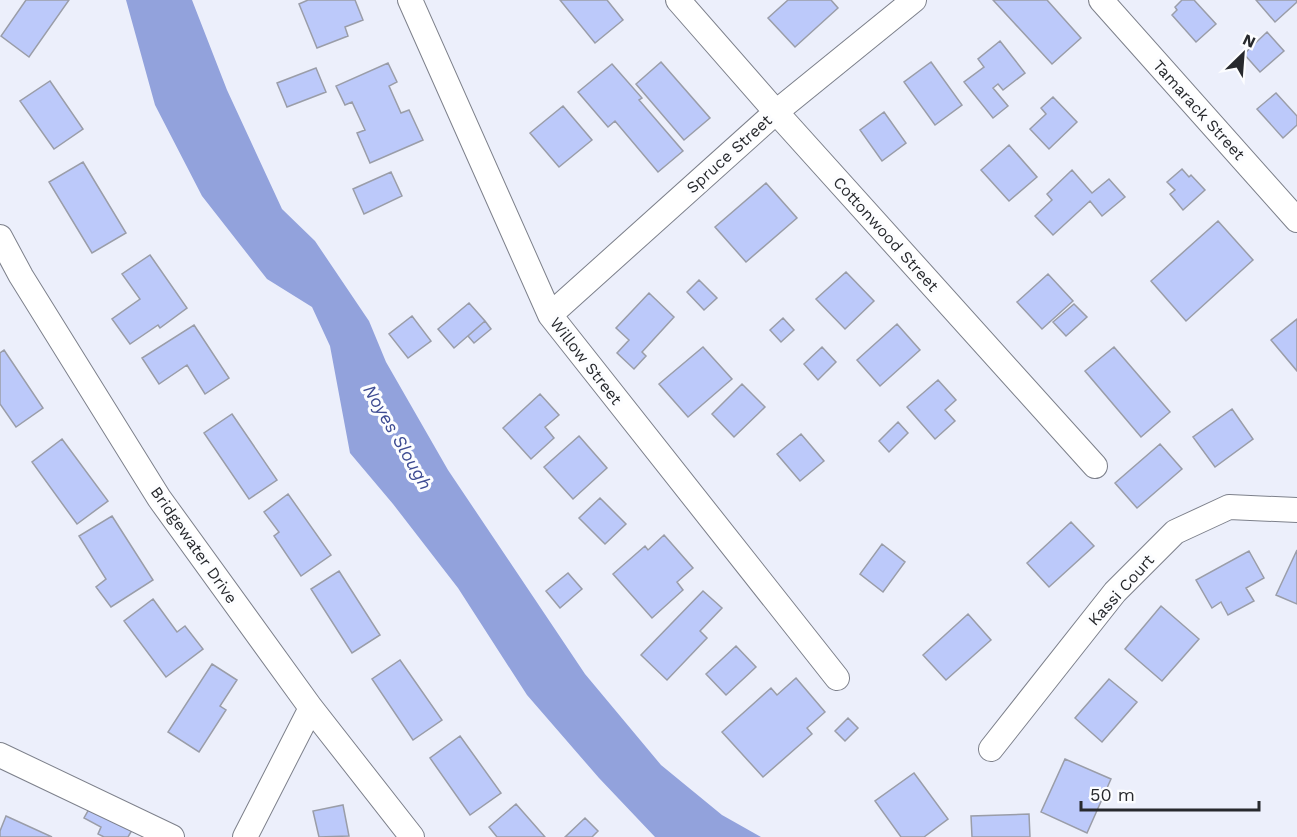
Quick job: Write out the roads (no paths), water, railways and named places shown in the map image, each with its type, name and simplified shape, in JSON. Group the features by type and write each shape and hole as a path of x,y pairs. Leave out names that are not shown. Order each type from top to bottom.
{"street":[{"name":"Willow Street","path":"410,0 550,315 837,678"},
{"name":"Cottonwood Street","path":"678,0 1095,466"},
{"name":"Spruce Street","path":"550,315 776,112 914,0"},
{"name":"Tamarack Street","path":"1101,0 1297,220"},
{"name":"Bridgewater Drive","path":"0,237 21,276 159,498 311,708 412,837"},
{"name":"Kassi Court","path":"991,749 1115,592 1175,532 1229,507 1297,510"},
{"path":"245,837 311,708"},
{"path":"0,755 172,837"}],"water":[{"name":"Noyes Slough","path":"126,0 192,0 227,90 282,209 315,241 369,321 386,362 448,470 585,674 661,765 722,815 761,837 655,837 599,778 527,695 458,588 350,453 330,346 312,307 267,279 202,196 155,105"}]}
